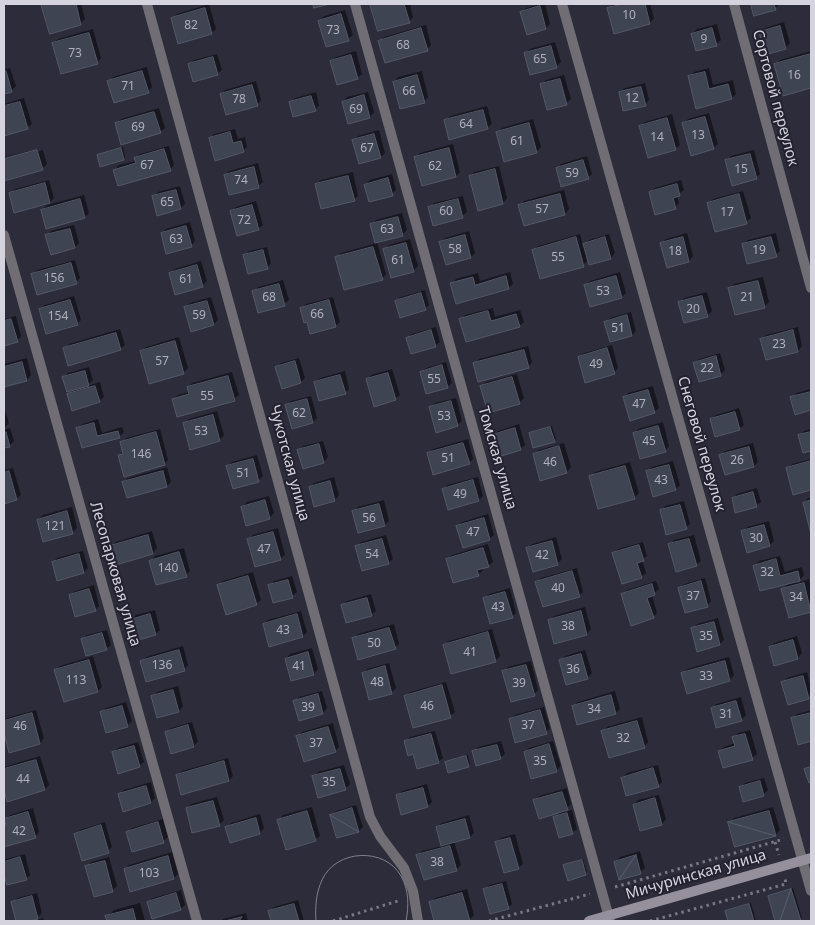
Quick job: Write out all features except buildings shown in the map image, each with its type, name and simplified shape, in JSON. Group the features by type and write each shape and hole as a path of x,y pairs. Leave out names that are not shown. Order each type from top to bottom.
{"main road":[{"name":"Мичуринская улица","path":"589,921 609,918 807,860"}],"street":[{"name":"Чукотская улица","path":"147,4 370,816 380,836 404,868 414,896 418,921"},
{"name":"Томская улица","path":"355,4 609,918"},
{"name":"Снеговой переулок","path":"562,4 796,836 807,860 811,892"},
{"name":"Сортовой переулок","path":"734,4 811,288"},
{"name":"Лесопарковая улица","path":"4,236 197,921"}],"path":[{"path":"489,921 796,836"},
{"path":"333,921 414,896"}],"tram line":[{"path":"316,921 318,890 322,880 338,862 349,857 361,856 373,856 384,860 394,867 401,876 408,898 406,921"}]}
